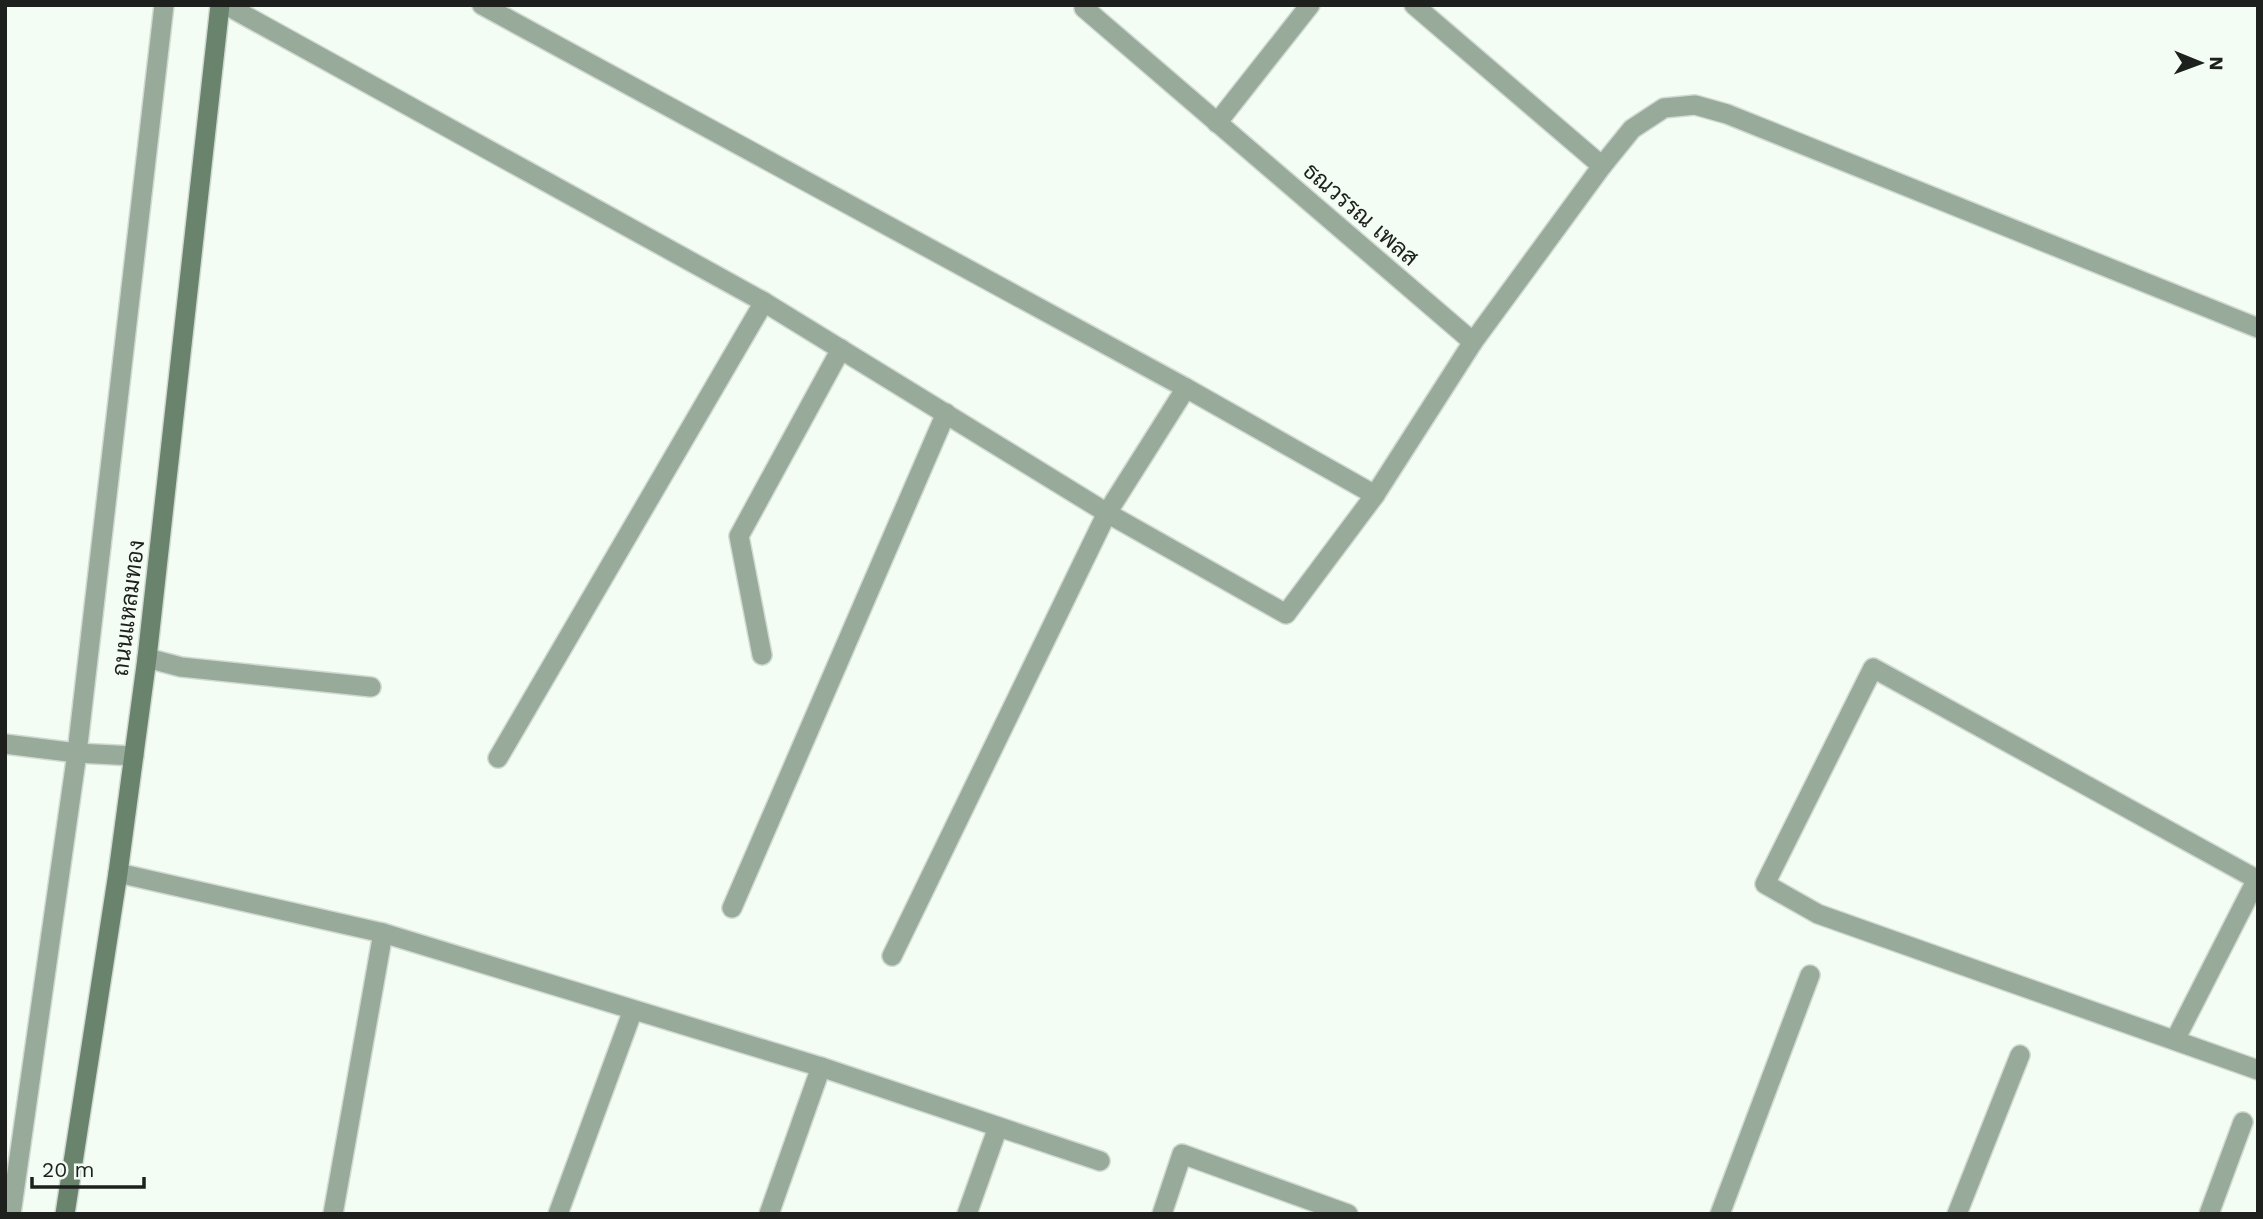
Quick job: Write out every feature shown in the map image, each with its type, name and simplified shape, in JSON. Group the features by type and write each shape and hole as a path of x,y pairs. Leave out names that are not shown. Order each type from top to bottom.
{"main road":[{"name":"ถนนแหลมทอง","path":"65,1214 118,873 147,658 220,5"}],"street":[{"path":"10,1214 77,753 164,5"},
{"path":"226,5 764,302 1107,513 1286,614 1375,495 1473,342 1602,166 1632,130 1664,108 1695,105 1727,114 2258,328"},
{"path":"482,5 1186,388 1375,495"},
{"path":"1217,123 1310,5"},
{"path":"1414,5 1602,166"},
{"name":"ธณวรรณ เพลส","path":"1084,8 1473,342"},
{"path":"498,758 764,302"},
{"path":"762,655 739,536 841,349"},
{"path":"892,956 1107,513 1186,388"},
{"path":"732,908 946,414"},
{"path":"147,658 181,667 371,687"},
{"path":"2175,1040 2258,880 1873,668 1765,884 1818,914 2258,1070"},
{"path":"5,744 77,753 134,756"},
{"path":"118,873 383,933 821,1067 1100,1161"},
{"path":"333,1214 383,933"},
{"path":"1720,1214 1810,975"},
{"path":"558,1214 633,1010"},
{"path":"1957,1214 2020,1055"},
{"path":"769,1214 821,1067"},
{"path":"2208,1214 2243,1122"},
{"path":"967,1214 998,1127"},
{"path":"1163,1214 1182,1154 1348,1214"}]}
